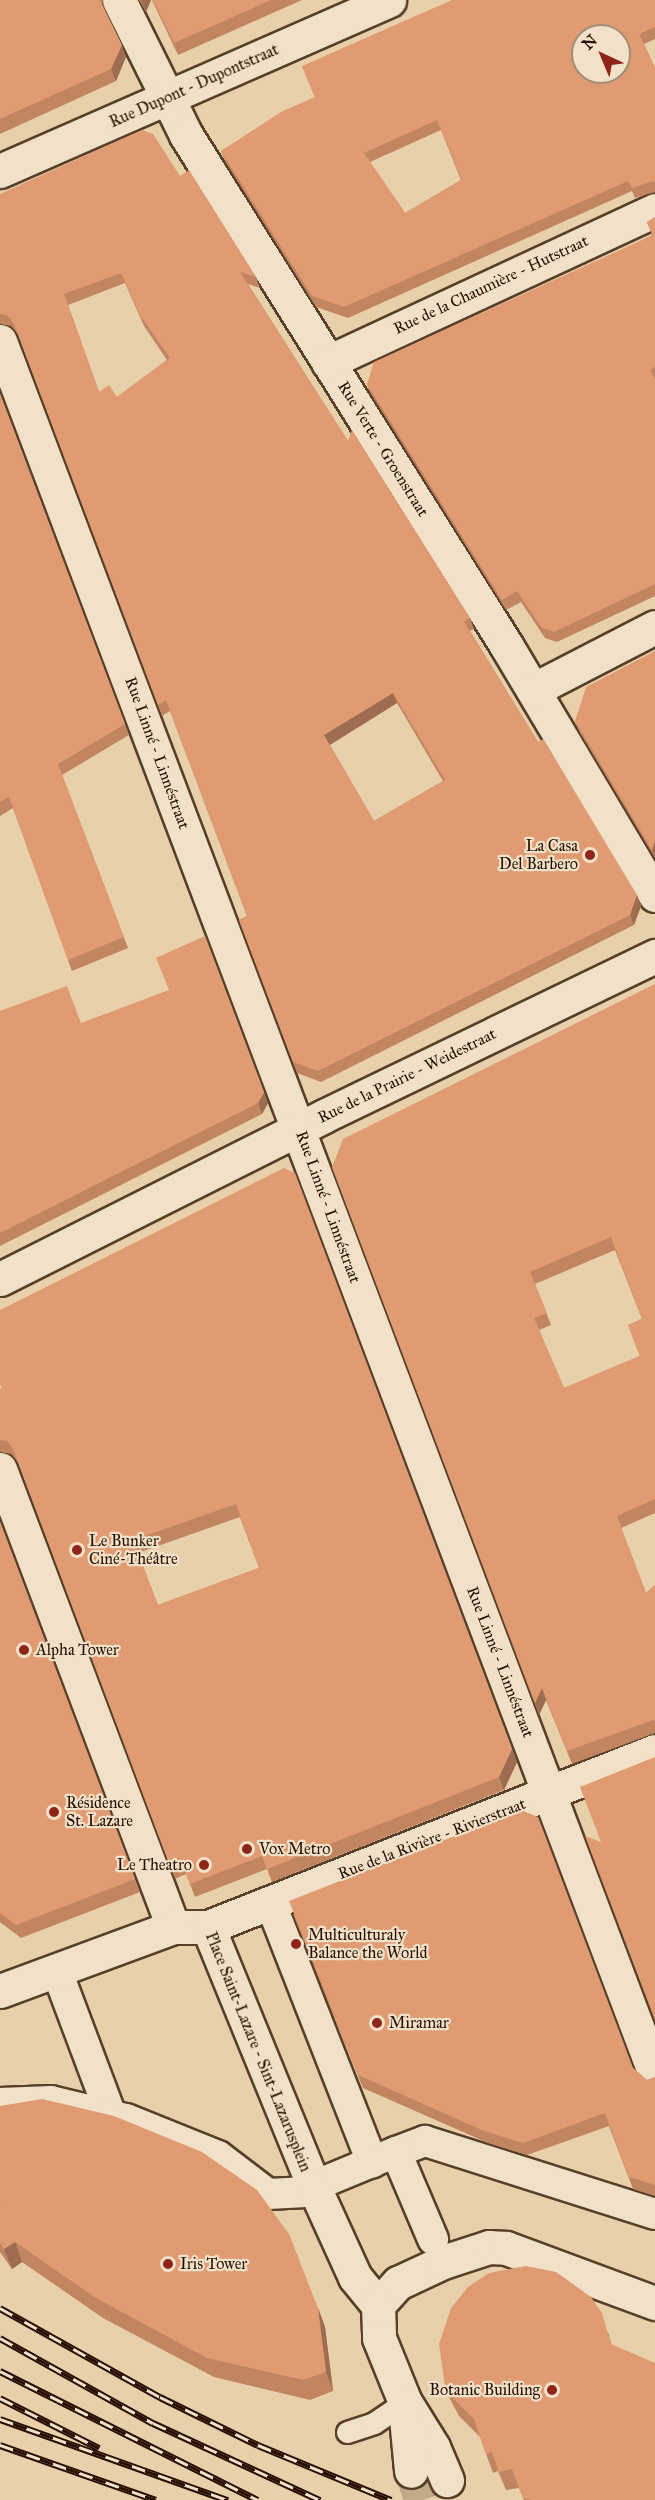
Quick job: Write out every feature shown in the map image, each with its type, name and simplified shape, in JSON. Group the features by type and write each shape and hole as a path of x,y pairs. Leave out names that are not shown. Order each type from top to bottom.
{"street":[{"name":"Rue Verte - Groenstraat","path":"120,0 186,135 533,690 655,895"},
{"name":"Rue Dupont - Dupontstraat","path":"0,171 389,0"},
{"name":"Rue de la Chaumière - Hutstraat","path":"328,362 655,210"},
{"name":"Rue Linné - Linnéstraat","path":"0,341 655,2074"},
{"path":"533,690 655,627"},
{"name":"Rue de la Prairie - Weidestraat","path":"0,1279 298,1128 655,956"},
{"path":"0,1469 173,1927"},
{"name":"Rue de la Rivière - Rivierstraat","path":"208,1927 655,1751"},
{"path":"274,1912 384,2157 433,2239"},
{"name":"Place Saint-Lazare - Sint-Lazarusplein","path":"0,1991 173,1927 208,1927 314,2187 355,2277 378,2305"},
{"path":"61,1982 111,2115"},
{"path":"0,2103 51,2101 111,2115 218,2156 268,2194 314,2187 425,2141 655,2214"},
{"path":"447,2480 433,2447 405,2402 378,2338 378,2305 398,2283 443,2262 489,2247 514,2251 655,2303"},
{"path":"405,2402 411,2471"}],"lane":[{"path":"347,2432 374,2423 405,2402"}],"building":[{"path":"0,0 100,0 122,45 111,69 0,119"},
{"path":"153,0 271,0 174,43"},
{"path":"452,0 655,0 655,27 639,34 655,68 655,182 632,188 628,181 344,307 312,296 221,151 281,112 315,97 302,66","holes":["437,120 462,180 405,213 364,153"]},
{"path":"142,130 153,134 180,176 189,170 256,277 240,272 348,441 352,430 470,618 464,622 538,742 543,739 637,895 630,915 318,1071 293,1062 239,920 247,916 166,700 158,705 14,324 7,315 0,314 0,194","holes":["121,273 140,315 170,358 117,397 109,385 99,392 64,294","393,693 445,780 374,821 324,735"]},
{"path":"655,217 655,367 650,370 655,379 655,584 554,632 541,627 517,591 502,600 367,384 374,362 653,235 647,222"},
{"path":"0,394 125,724 58,764 124,937 68,960 9,797 0,802"},
{"path":"655,651 655,841 652,850 575,721 586,687"},
{"path":"205,936 264,1092 258,1103 0,1233 0,1011 67,986 81,1023 169,990 156,958"},
{"path":"655,984 655,1499 617,1516 646,1593 655,1585 655,1721 567,1751 542,1688 535,1703 332,1167 343,1139","holes":["611,1237 642,1319 628,1325 640,1356 564,1388 534,1318 547,1313 530,1272"]},
{"path":"284,1168 295,1173 512,1749 499,1777 267,1869 262,1856 190,1884 181,1861 170,1866 13,1449 7,1441 0,1440 0,1388 2,1388 0,1384 0,1310","holes":["236,1504 259,1568 158,1605 133,1540"]},
{"name":"Résidence St. Lazare","path":"0,1522 135,1879 16,1925 0,1913"},
{"path":"655,1757 655,2020 585,1836 601,1842 580,1787"},
{"path":"521,1810 538,1817 633,2068 647,2080 655,2077 655,2185 629,2177 605,2113 523,2143 484,2131 358,2075 289,1901"},
{"name":"Iris Tower","path":"42,2099 114,2116 202,2152 257,2190 289,2234 318,2308 326,2372 303,2380 207,2358 96,2298 15,2242 4,2249 0,2243 0,2106"},
{"name":"Botanic Building","path":"526,2266 556,2272 591,2297 602,2313 611,2344 655,2363 655,2500 532,2500 523,2498 512,2469 499,2472 492,2452 486,2454 474,2419 452,2397 444,2380 439,2344 451,2308 468,2287 489,2273"}],"tunnel":[{"path":"411,2471 421,2500"}],"railway":[{"path":"0,2308 160,2397 258,2445 391,2500"},
{"path":"0,2338 153,2423 320,2500"},
{"path":"0,2371 258,2500"},
{"path":"0,2398 99,2448"},
{"path":"0,2419 228,2500"},
{"path":"0,2445 156,2500"}],"place":[{"name":"La Casa Del Barbero","path":"590,855"},
{"name":"Le Bunker Ciné-Théâtre","path":"77,1550"},
{"name":"Alpha Tower","path":"24,1650"},
{"name":"Résidence St. Lazare","path":"54,1812"},
{"name":"Vox Metro","path":"247,1849"},
{"name":"Le Theatro","path":"204,1865"},
{"name":"Multiculturaly Balance the World","path":"296,1944"},
{"name":"Miramar","path":"377,2023"},
{"name":"Iris Tower","path":"168,2264"},
{"name":"Botanic Building","path":"552,2390"}]}
